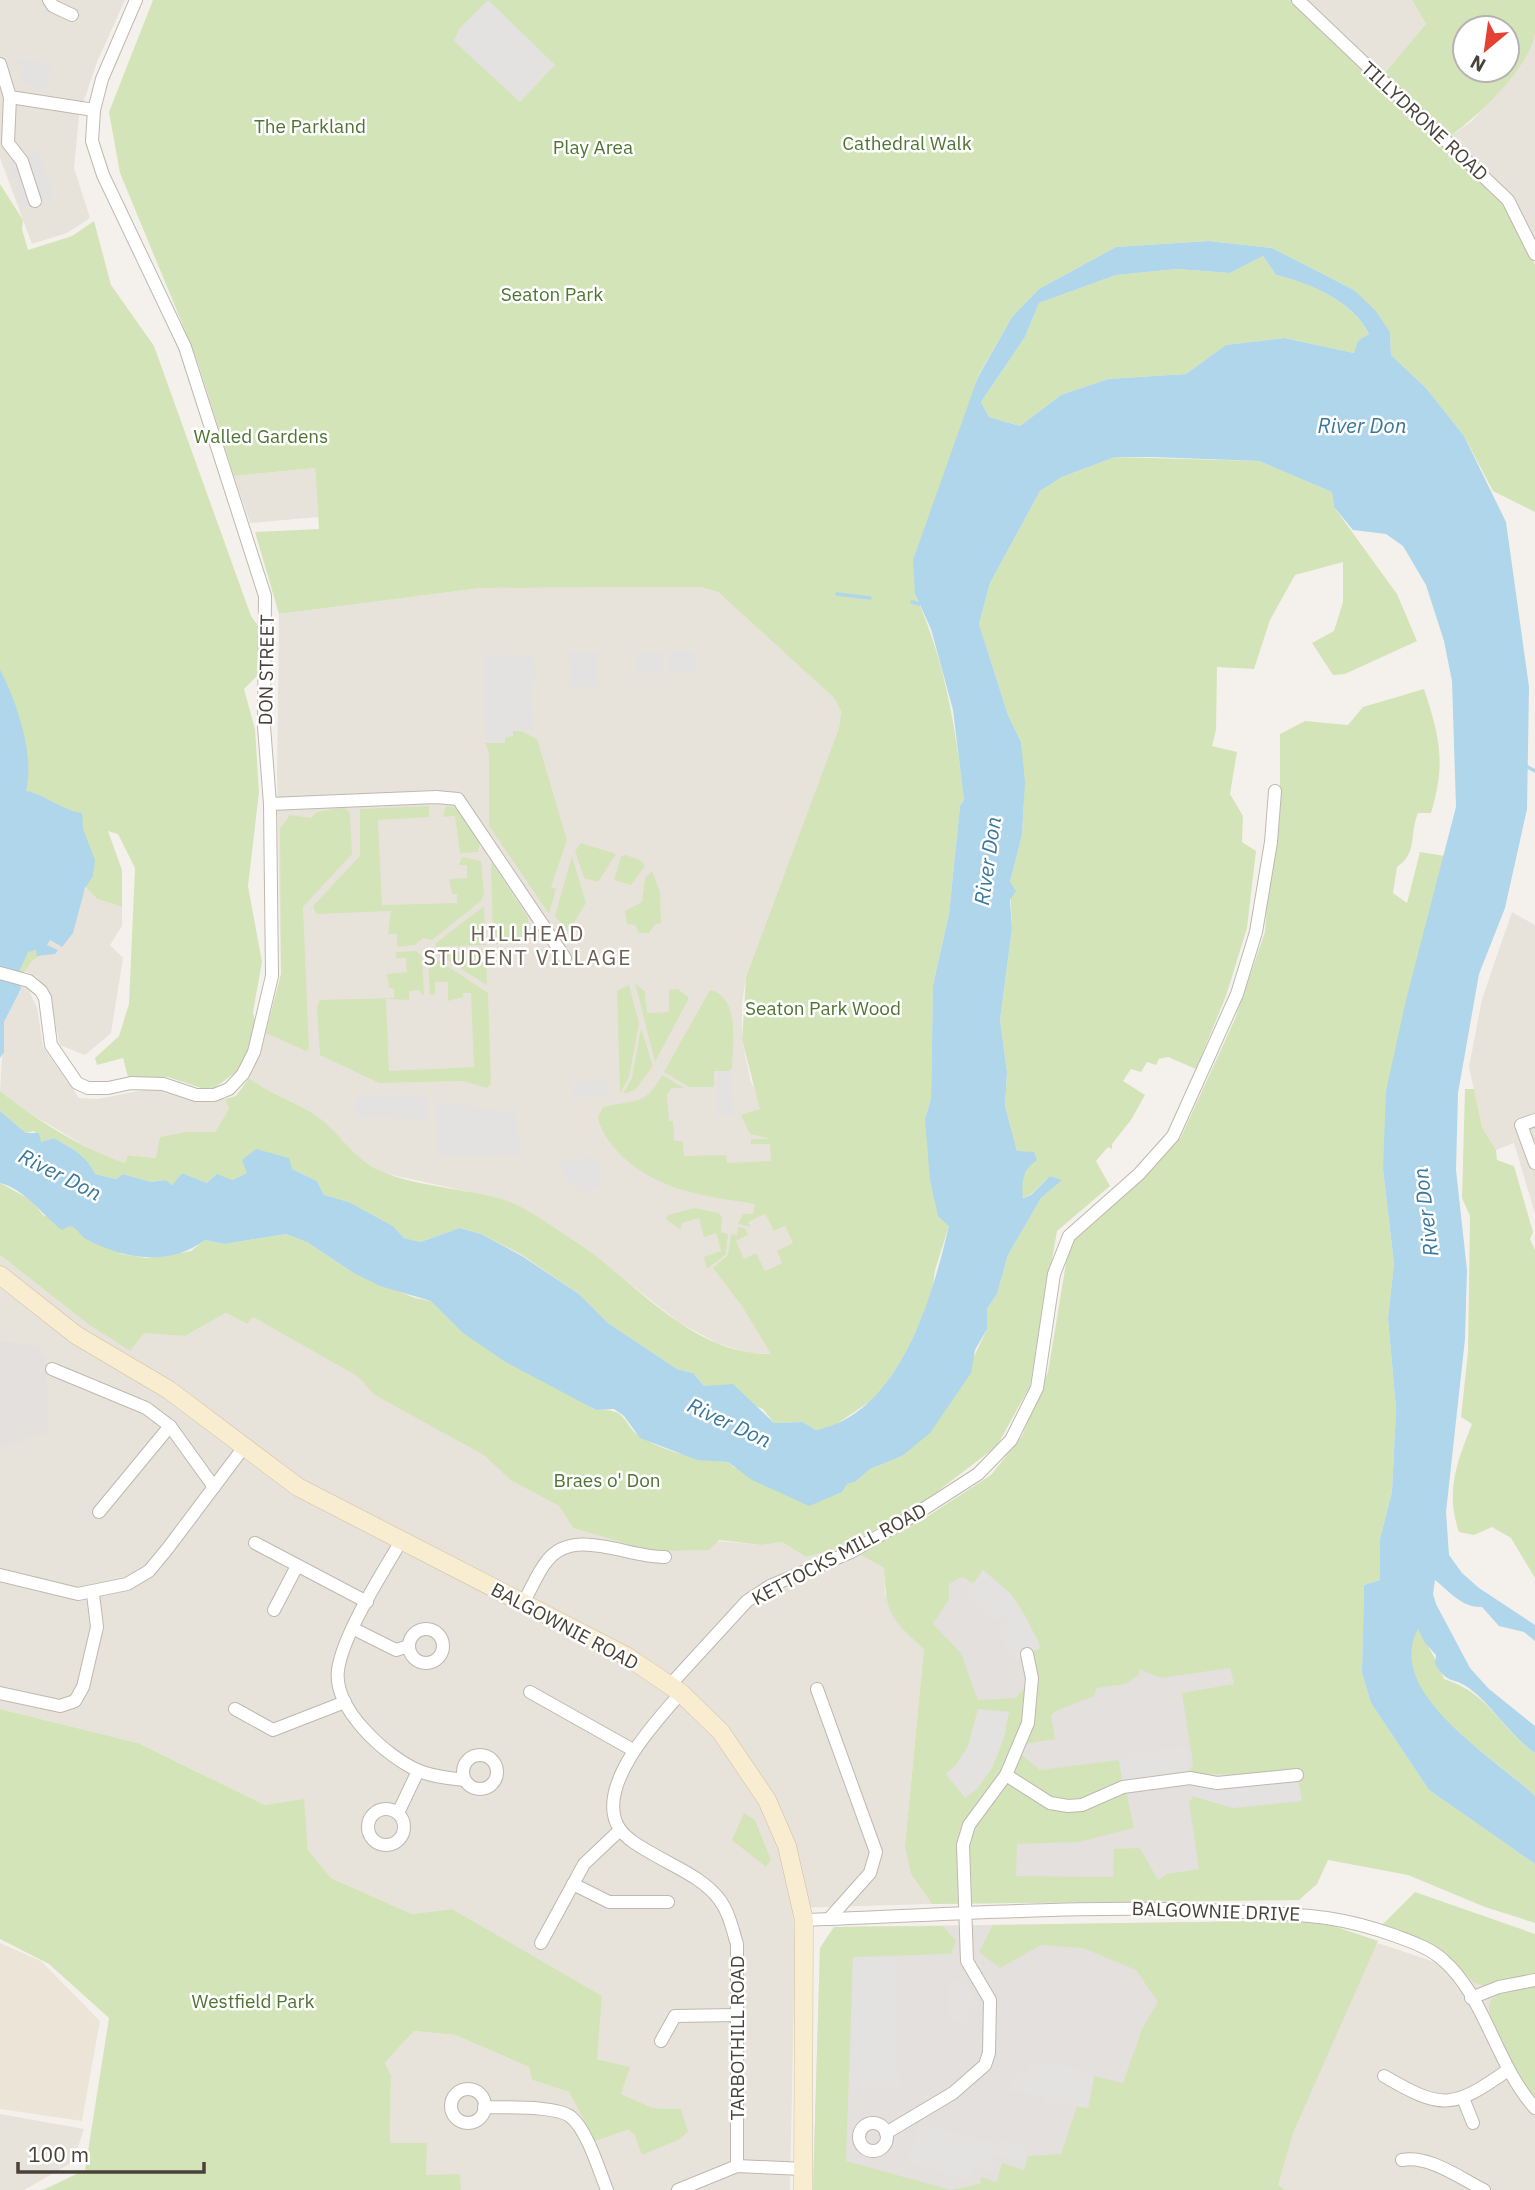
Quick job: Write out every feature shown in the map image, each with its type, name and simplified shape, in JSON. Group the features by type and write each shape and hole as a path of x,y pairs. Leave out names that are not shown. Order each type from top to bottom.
{"street":[{"path":"49,0 53,6 72,15"},
{"name":"DON STREET","path":"0,973 37,986 45,998 51,1045 77,1083 88,1088 108,1088 131,1083 163,1084 196,1095 214,1095 229,1089 243,1074 254,1052 272,976 270,804 264,726 265,596 185,347 94,151 94,110 102,79 136,0"},
{"name":"TILLYDRONE ROAD","path":"1298,0 1508,200 1535,254"},
{"path":"0,64 10,97 8,143 22,161 34,201"},
{"path":"10,97 94,110"},
{"name":"KETTOCKS MILL ROAD","path":"675,1689 747,1601 770,1586 851,1552 929,1507 978,1474 1011,1440 1037,1388 1054,1275 1069,1236 1139,1174 1173,1136 1231,1006 1256,932 1271,842 1275,791"},
{"path":"270,804 436,797 458,799 565,958"},
{"path":"1534,1159 1521,1125 1535,1120"},
{"name":"BALGOWNIE ROAD","path":"0,1275 76,1335 169,1390 316,1497 628,1657 675,1689 721,1732 767,1800 787,1846 804,1920 803,2190"},
{"path":"52,1369 133,1401 170,1426 191,1450 214,1487"},
{"path":"99,1512 170,1426"},
{"path":"0,1574 63,1591 93,1594 127,1584 149,1570 244,1447"},
{"path":"401,1541 354,1629 338,1672 345,1702 363,1729 393,1755 418,1771 464,1780"},
{"path":"255,1543 367,1602"},
{"path":"523,1603 548,1559 568,1545 596,1544 644,1558 665,1558"},
{"path":"274,1610 297,1566"},
{"path":"0,1693 60,1706 75,1700 83,1687 97,1627 93,1594"},
{"path":"354,1629 396,1650 409,1646"},
{"path":"886,2133 953,2093 985,2065 989,2053 990,2000 967,1961 963,1845 969,1825 1006,1775 1028,1723 1032,1678 1027,1654"},
{"path":"541,1943 584,1864 620,1829 614,1811 615,1800 633,1750 675,1689"},
{"path":"817,1689 876,1852 870,1873 829,1919"},
{"path":"530,1692 633,1750"},
{"path":"235,1709 272,1730 345,1702"},
{"path":"398,1812 418,1771"},
{"path":"1006,1775 1050,1803 1068,1806 1082,1805 1123,1787 1190,1778 1217,1783 1297,1776"},
{"name":"TARBOTHILL ROAD","path":"620,1829 634,1842 706,1884 720,1899 729,1916 737,1944 737,2166"},
{"path":"573,1884 609,1902 668,1902"},
{"name":"BALGOWNIE DRIVE","path":"804,1920 1158,1906 1326,1916 1377,1929 1423,1947 1451,1968 1471,1998 1508,2070 1535,2108"},
{"path":"1471,1998 1499,1987 1535,1980"},
{"path":"661,2041 675,2017 736,2015"},
{"path":"1384,2076 1413,2092 1441,2102 1455,2102 1508,2070"},
{"path":"1463,2098 1473,2123"},
{"path":"484,2108 558,2111 570,2116 591,2149 607,2190"},
{"path":"1402,2160 1414,2158 1431,2164 1484,2190"},
{"path":"678,2190 737,2166 804,2169"}],"shaded area":[{"path":"0,0 125,0 97,62 79,116 74,168 90,218 67,233 32,244 0,158"},
{"path":"488,0 555,65 520,102 454,41 460,28"},
{"path":"1302,0 1412,0 1426,24 1383,75"},
{"path":"1535,35 1535,240 1511,197 1449,137 1472,121 1504,84 1521,84 1521,60"},
{"path":"16,57 51,64 46,89 20,83 23,67 14,65"},
{"path":"39,151 54,198 22,208 7,161"},
{"path":"315,468 318,517 250,523 234,476"},
{"name":"HILLHEAD STUDENT VILLAGE","path":"700,587 718,592 834,698 841,711 839,728 787,874 746,977 742,1004 742,1040 751,1082 845,1247 771,1354 749,1353 717,1343 680,1323 574,1240 506,1200 383,1173 363,1161 318,1117 264,1090 249,1078 259,1056 281,974 277,775 279,614 481,588"},
{"path":"668,651 695,651 696,672 668,672"},
{"path":"598,652 598,687 570,687 569,653"},
{"path":"664,652 664,673 636,674 636,653"},
{"path":"483,655 534,656 535,680 531,681 534,729 513,731 513,736 505,737 505,743 485,743"},
{"path":"86,887 97,899 122,907 122,926 110,945 123,958 111,1033 85,1055 60,1045 48,991 37,977 20,969 50,940 62,947"},
{"path":"1512,912 1535,925 1535,1214 1514,1143 1496,1150 1482,1127 1469,1067 1482,999"},
{"path":"20,984 28,989 37,1007 43,1047 79,1098 98,1099 158,1087 195,1098 225,1099 229,1109 215,1132 186,1132 156,1158 129,1155 125,1163 100,1155 23,1109 0,1091 4,1022 21,990"},
{"path":"717,1071 731,1071 734,1116 718,1115"},
{"path":"608,1080 609,1095 574,1096 573,1082"},
{"path":"356,1094 429,1097 428,1120 354,1117"},
{"path":"436,1101 516,1113 521,1155 437,1156"},
{"path":"589,1154 604,1170 599,1177 602,1184 585,1193 566,1180 558,1162 582,1159"},
{"path":"0,1255 85,1322 185,1336 226,1313 247,1324 253,1316 358,1376 376,1395 485,1456 510,1480 559,1506 573,1528 762,1545 782,1542 806,1557 846,1546 884,1568 885,1598 924,1649 905,1846 911,1874 932,1904 793,1908 795,1946 790,2190 461,2190 459,2175 426,2175 390,2143 391,2075 385,2063 414,2031 455,2035 529,2067 532,2080 569,2092 595,2141 628,2130 634,2134 642,2154 681,2109 653,2108 621,2094 629,2067 597,2059 452,1909 412,1914 331,1878 308,1850 303,1800 265,1805 138,1743 0,1709"},
{"path":"0,1341 38,1346 47,1359 48,1432 0,1448"},
{"path":"895,1541 1302,1617 1317,1884 1299,1900 932,1904 911,1874 905,1850 924,1650 892,1618 885,1598"},
{"path":"983,1570 1011,1594 1041,1648 1012,1660 998,1630 1010,1622 1004,1613 992,1621 966,1595"},
{"path":"978,1709 1009,1712 1004,1738 992,1768 977,1789 965,1798 946,1774 956,1765 968,1746"},
{"path":"1185,1746 1189,1774 1297,1775 1302,1801 1233,1808 1193,1796 1190,1778 1123,1787 1119,1760 1125,1759 1125,1755"},
{"path":"1262,1921 1378,1941 1293,2133 1278,2185 1285,2190 813,2190 820,1948 834,1927"},
{"path":"0,1943 41,1961 100,2021 82,2121 0,2109"},
{"path":"1378,1943 1485,1979 1502,2011 1535,2032 1535,2190 1268,2190 1333,2009"},
{"path":"853,1957 897,1957 896,2073 901,2074 901,2089 851,2089"},
{"path":"950,1977 968,1985 978,2005 969,2006 969,2023 950,2021"},
{"path":"1060,2064 1094,2076 1088,2108 1043,2102 1044,2096 1009,2091 1016,2071 1028,2073 1027,2065"},
{"path":"0,2114 84,2129 73,2162 24,2190 0,2190"},
{"path":"919,2124 996,2144 998,2139 1027,2147 1023,2162 994,2154 989,2172 973,2167 970,2180 908,2163"}],"green space":[{"name":"Seaton Park","path":"153,0 1292,0 1503,203 1535,264 1535,512 1493,491 1464,436 1426,388 1391,355 1390,332 1354,290 1272,248 1209,241 1116,247 1039,289 1012,317 978,376 915,594 934,644 948,695 964,800 960,806 949,914 933,985 931,1099 925,1119 949,1226 935,1270 931,1300 904,1357 878,1396 832,1427 816,1430 803,1422 774,1423 763,1409 704,1386 693,1373 677,1369 608,1323 579,1294 522,1255 481,1234 461,1228 419,1242 404,1238 393,1226 349,1202 324,1195 317,1181 292,1169 247,1173 232,1180 207,1183 182,1173 172,1185 166,1180 151,1182 123,1174 116,1179 95,1174 88,1162 72,1149 54,1138 41,1142 34,1131 26,1133 0,1111 0,1091 60,1132 92,1150 125,1163 128,1155 156,1158 160,1137 186,1132 215,1132 229,1109 225,1099 236,1096 249,1078 318,1117 373,1167 410,1181 502,1199 520,1206 595,1255 664,1312 689,1329 714,1342 742,1351 771,1354 742,1306 713,1268 728,1255 731,1234 737,1235 738,1227 745,1228 748,1235 736,1241 744,1259 756,1253 765,1271 782,1263 777,1251 793,1243 785,1226 774,1231 765,1214 748,1222 751,1227 738,1224 743,1214 753,1214 755,1204 685,1191 654,1178 615,1149 604,1134 598,1117 603,1107 643,1098 656,1086 662,1075 684,1088 672,1088 667,1094 674,1141 683,1141 684,1156 726,1155 727,1163 771,1161 770,1144 751,1144 751,1139 770,1139 750,1134 741,1115 760,1109 742,1040 746,977 839,728 841,711 834,698 718,592 700,587 481,588 279,614 255,532 319,529 315,468 234,476 196,357 120,173 109,112"},
{"path":"1412,0 1535,0 1535,33 1531,47 1521,64 1521,14 1451,14 1451,84 1506,84 1487,105 1449,137 1383,75 1426,24"},
{"path":"0,184 23,220 22,229 28,250 72,236 94,221 111,285 154,346 251,616 262,632 261,672 244,689 255,729 259,792 248,886 262,962 253,1012 256,1026 249,1050 236,1072 213,1089 201,1088 168,1077 128,1077 123,1058 97,1065 95,1058 119,1036 129,1004 135,868 118,834 108,831 122,870 122,907 97,899 82,883 55,938 44,940 46,951 32,961 23,974 0,968"},
{"path":"1263,256 1276,275 1329,295 1362,322 1369,334 1354,353 1284,338 1226,345 1186,374 1108,379 1061,395 1020,426 989,417 981,402 1025,337 1039,303 1116,275 1177,269 1230,273"},
{"name":"Braes o' Don","path":"1115,457 1259,461 1332,492 1334,507 1397,594 1417,641 1345,674 1333,675 1312,643 1334,631 1343,602 1343,562 1295,575 1270,620 1254,669 1217,667 1216,730 1212,746 1237,752 1230,794 1243,816 1242,842 1256,851 1247,928 1226,996 1196,1069 1168,1057 1159,1059 1156,1065 1147,1062 1141,1072 1131,1069 1123,1081 1145,1095 1131,1120 1112,1144 1112,1149 1108,1147 1096,1161 1110,1186 1057,1231 1030,1386 997,1446 925,1501 846,1546 806,1557 782,1542 762,1545 719,1540 709,1550 652,1551 573,1528 559,1506 510,1480 485,1456 375,1395 357,1376 253,1317 247,1324 226,1313 185,1336 144,1333 130,1351 85,1322 0,1255 0,1183 31,1200 43,1215 77,1228 122,1254 146,1258 191,1251 205,1240 224,1244 286,1234 307,1242 352,1272 415,1298 431,1301 595,1410 615,1412 644,1439 674,1452 728,1462 735,1468 847,1484 855,1482 870,1469 902,1456 970,1365 987,1329 987,1309 997,1294 1008,1255 1041,1198 1061,1180 1050,1176 1030,1195 1022,1198 1021,1181 1030,1165 1017,1151 1005,1106 1007,1072 1000,1020 1012,929 1010,882 1022,835 1024,800 1021,742 1008,715 979,624 990,583 1040,491 1062,477"},
{"path":"1424,689 1437,736 1440,765 1436,796 1431,813 1418,813 1408,856 1397,867 1393,893 1407,903 1420,852 1445,856 1383,1169 1394,1264 1388,1318 1396,1409 1392,1492 1380,1539 1380,1580 1364,1585 1362,1673 1371,1703 1429,1790 1535,1864 1535,1923 1485,1907 1408,1875 1328,1860 1317,1884 1299,1900 932,1904 911,1874 905,1846 924,1649 892,1615 886,1596 884,1568 859,1554 925,1518 991,1475 1022,1436 1048,1372 1070,1239 1143,1179 1181,1137 1235,1019 1265,932 1270,863 1280,815 1280,734 1305,721 1348,725 1363,707","holes":["983,1570 1010,1594 1039,1642 1027,1654 1032,1678 1016,1698 978,1700 961,1653 933,1624 949,1599 949,1584 962,1577 974,1583","1230,1668 1234,1684 1182,1693 1193,1764 1189,1774 1215,1777 1233,1808 1193,1796 1189,1803 1199,1869 1167,1874 1158,1880 1140,1848 1114,1849 1113,1877 1016,1876 1017,1844 1079,1842 1134,1828 1119,1760 1040,1770 1017,1751 1020,1745 1055,1739 1051,1715 1094,1696 1097,1688 1125,1684 1139,1675 1139,1669 1160,1678"]},
{"path":"513,731 521,731 537,739 567,840 551,887 556,889 549,914 489,826 489,753 485,743 504,743 505,737"},
{"path":"429,806 429,817 378,820 382,905 457,903 457,894 452,894 449,879 467,878 467,865 459,865 462,857 481,861 484,894 481,901 432,940 423,938 415,945 397,947 397,934 388,934 391,911 316,914 313,906 360,856 360,809"},
{"path":"446,806 457,808 480,842 478,852 460,853 455,816 443,817"},
{"path":"344,807 350,813 352,854 303,907 309,1049 306,1051 266,1033 281,974 280,829 290,815 311,818 317,812"},
{"path":"581,843 616,854 598,882 584,878 575,851"},
{"path":"626,855 642,861 645,866 631,885 614,880 621,856"},
{"path":"572,856 586,903 568,932 555,916"},
{"path":"491,861 528,917 529,938 516,944 493,944"},
{"path":"652,871 660,892 661,923 655,924 649,933 639,933 635,925 627,924 625,911 642,902 645,878"},
{"path":"484,906 486,945 436,947 435,944"},
{"path":"416,951 422,956 424,995 421,995 420,990 409,991 409,1000 386,999 389,1071 474,1067 471,993 463,993 463,997 448,1001 448,982 435,982 435,994 430,995 428,961 432,956 488,993 491,1084 487,1088 463,1081 379,1083 320,1055 317,1007 320,1000 394,998 394,989 389,988 387,974 407,972 406,958 396,958 396,952"},
{"path":"486,951 487,985 437,954 438,952"},
{"path":"635,983 645,992 647,1013 669,1012 669,990 678,989 689,998 655,1062"},
{"path":"629,985 639,1023 629,1077 620,1093 617,991"},
{"path":"710,990 720,994 730,1011 733,1022 732,1068 729,1071 714,1071 714,1087 689,1087 664,1072"},
{"path":"641,1028 653,1066 635,1090 623,1094 632,1078"},
{"path":"1465,1089 1474,1089 1482,1127 1496,1150 1497,1160 1514,1166 1533,1232 1530,1239 1535,1250 1535,1578 1511,1538 1492,1527 1474,1535 1459,1532 1453,1504 1455,1477 1472,1424 1461,1417 1468,1352 1470,1216 1462,1198"},
{"path":"694,1208 719,1213 722,1218 721,1232 728,1234 726,1254 707,1269 704,1257 721,1251 716,1233 704,1237 699,1218 682,1223 681,1230 666,1219 668,1215"},
{"path":"1418,1628 1444,1679 1473,1693 1535,1753 1535,1796 1442,1717 1427,1698 1416,1679 1410,1659"},
{"name":"Westfield Park","path":"0,1709 138,1743 265,1805 304,1799 308,1850 331,1878 412,1914 452,1909 602,1996 597,2059 630,2067 621,2094 653,2108 681,2109 688,2132 678,2140 642,2155 634,2134 628,2130 595,2141 569,2092 532,2080 529,2067 455,2035 414,2031 385,2063 391,2075 390,2143 427,2143 426,2175 460,2174 461,2190 43,2190 85,2170 109,2018 49,1964 0,1939"},
{"path":"744,1813 755,1820 771,1860 766,1867 732,1840"},
{"path":"1415,1892 1535,1934 1535,1974 1484,1986 1381,1926"},
{"path":"1322,1922 1378,1941 1293,2133 1278,2185 1285,2190 951,2190 980,2184 981,2177 997,2182 1002,2163 1024,2170 1028,2156 1061,2154 1077,2107 1088,2108 1094,2076 1123,2083 1142,2029 1158,2002 1136,1970 1083,1948 1041,1945 1000,1968 979,1952 993,1925"},
{"path":"943,1926 956,1941 951,1954 853,1957 846,2161 951,2190 813,2190 820,1948 834,1927"},
{"path":"1535,1987 1535,2098 1505,2051 1489,2010 1490,2002 1498,1994"}],"water":[{"name":"River Don","path":"1209,241 1272,248 1354,290 1375,310 1390,332 1391,355 1426,388 1464,436 1506,522 1529,687 1527,809 1505,908 1479,974 1458,1093 1456,1170 1467,1270 1465,1339 1446,1512 1449,1555 1462,1573 1479,1588 1535,1625 1535,1641 1524,1632 1499,1626 1482,1607 1462,1602 1435,1580 1433,1594 1470,1668 1489,1689 1535,1726 1535,1753 1469,1688 1444,1675 1435,1664 1436,1655 1425,1643 1418,1629 1411,1653 1416,1677 1429,1700 1472,1743 1535,1796 1535,1864 1429,1790 1371,1703 1362,1673 1364,1585 1380,1580 1380,1539 1392,1492 1396,1409 1388,1318 1394,1264 1383,1169 1386,1091 1406,1000 1456,807 1452,681 1444,641 1426,585 1403,546 1386,534 1353,530 1334,507 1332,492 1259,461 1115,457 1062,477 1040,491 990,583 979,624 1008,715 1021,742 1025,782 1022,835 1010,882 1016,891 1010,900 1012,929 1000,1020 1007,1072 1005,1106 1017,1151 1034,1152 1037,1160 1024,1176 1023,1198 1031,1195 1050,1176 1062,1180 1041,1198 1008,1255 997,1294 987,1309 987,1329 975,1350 971,1373 930,1433 902,1456 870,1469 855,1482 847,1484 842,1492 809,1506 752,1480 728,1462 697,1460 640,1438 624,1416 614,1409 596,1410 504,1361 463,1333 431,1301 380,1286 352,1272 307,1242 286,1234 224,1244 205,1240 191,1249 162,1257 131,1255 100,1246 86,1239 73,1227 62,1230 26,1197 0,1183 0,1111 26,1133 39,1133 41,1142 54,1138 72,1149 88,1162 95,1174 116,1179 123,1174 151,1182 166,1180 172,1185 182,1173 207,1183 217,1174 232,1180 247,1173 242,1160 256,1149 289,1158 292,1169 317,1181 324,1195 349,1202 393,1226 404,1238 420,1242 460,1228 481,1234 522,1256 579,1294 608,1323 677,1369 693,1373 704,1386 733,1384 774,1423 803,1422 816,1430 845,1420 870,1401 891,1377 922,1318 949,1226 938,1216 930,1180 925,1119 931,1099 933,985 949,914 960,806 964,800 953,710 931,629 915,594 913,560 978,377 1012,317 1039,289 1116,247","holes":["1263,256 1276,275 1316,288 1352,312 1369,334 1358,341 1354,353 1284,338 1226,345 1186,374 1108,379 1061,395 1020,426 989,417 981,402 1025,337 1039,303 1116,275 1177,269 1230,273"]},
{"path":"0,670 23,729 28,762 26,791 82,813 83,829 95,860 93,876 85,888 73,933 62,947 50,940 47,945 58,950 55,954 37,956 36,950 28,952 18,974 21,989 4,1022 4,1052 0,1058"}],"waterway":[{"path":"837,594 870,598"},
{"path":"912,602 919,604"},
{"path":"1524,765 1535,771"}],"district":[{"name":"HILLHEAD STUDENT VILLAGE","path":"528,946"}],"park label":[{"name":"The Parkland","path":"310,126"},
{"name":"Cathedral Walk","path":"907,143"},
{"name":"Play Area","path":"593,147"},
{"name":"Walled Gardens","path":"261,436"},
{"name":"Seaton Park Wood","path":"823,1008"}]}
